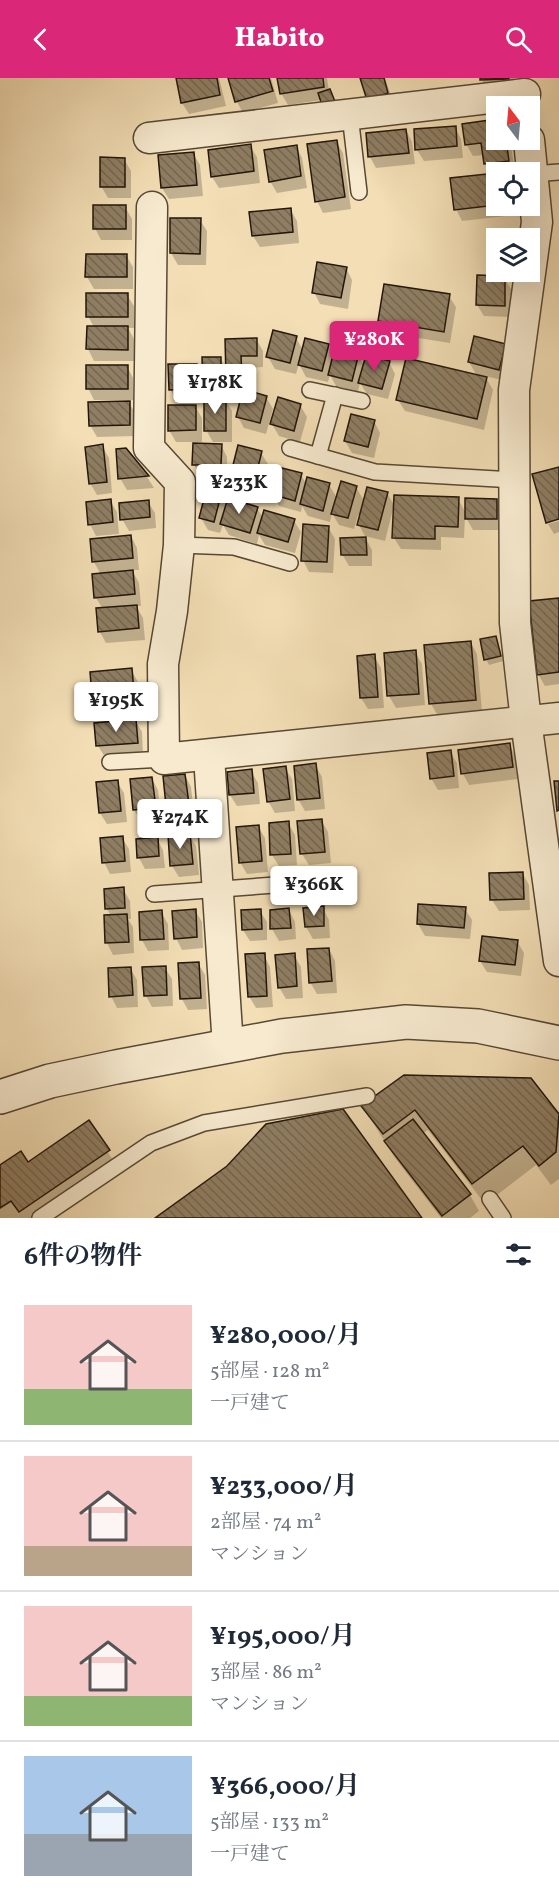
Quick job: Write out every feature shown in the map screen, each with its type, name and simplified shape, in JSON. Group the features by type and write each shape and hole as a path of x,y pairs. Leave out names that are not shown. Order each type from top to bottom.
{"street":[{"path":"149,138 526,93"},
{"path":"534,150 546,173 514,390 515,623 526,722 559,961"},
{"path":"152,207 149,448 180,482 179,545 172,611 163,664 164,759 559,718"},
{"path":"209,756 228,1047"},
{"path":"0,1097 50,1081 282,1036 406,1022 478,1026 559,1040"}],"lane":[{"path":"350,115 359,192"},
{"path":"310,390 362,401"},
{"path":"318,456 335,395"},
{"path":"291,448 375,472 515,480"},
{"path":"179,545 234,547 290,563"},
{"path":"110,762 164,759"},
{"path":"154,894 316,882"},
{"path":"40,1218 151,1143 204,1123 367,1096"},
{"path":"490,1198 503,1218"}],"building":[{"path":"176,78 217,78 220,95 181,103"},
{"path":"228,78 269,78 273,91 235,102"},
{"path":"277,78 323,78 324,87 280,94"},
{"path":"360,78 384,78 388,93 367,100"},
{"path":"480,78 509,78 509,79 480,80"},
{"path":"330,89 336,104 323,108 318,93"},
{"path":"486,120 486,150 507,150 509,161 484,164 481,143 465,145 462,124"},
{"path":"456,126 457,146 415,150 414,129"},
{"path":"406,129 409,153 368,157 366,133"},
{"path":"337,140 345,197 315,202 307,144"},
{"path":"251,144 254,171 211,177 208,150"},
{"path":"297,145 301,176 269,182 264,150"},
{"path":"194,152 197,185 161,188 158,155"},
{"path":"100,157 125,158 125,187 100,187"},
{"path":"486,174 486,206 454,210 450,178"},
{"path":"93,205 126,205 126,229 93,229"},
{"path":"291,208 293,232 252,236 249,212"},
{"path":"170,218 201,218 200,254 170,253"},
{"path":"86,254 127,254 127,277 85,277"},
{"path":"317,262 347,267 341,298 312,293"},
{"path":"477,275 486,275 486,282 505,282 505,306 476,305"},
{"path":"384,284 450,294 444,332 378,321"},
{"path":"86,293 128,293 128,317 86,317"},
{"path":"87,326 128,326 128,350 86,349"},
{"path":"273,330 297,336 290,363 266,357"},
{"path":"474,336 506,344 499,370 468,362"},
{"path":"257,338 257,356 241,356 242,376 226,377 225,339"},
{"path":"305,338 329,344 322,371 298,365"},
{"path":"335,347 359,353 352,381 328,375"},
{"path":"366,355 390,361 382,389 358,383"},
{"path":"202,357 221,357 221,390 203,390"},
{"path":"406,358 487,377 477,419 396,400"},
{"path":"168,364 197,364 197,389 169,390"},
{"path":"86,365 128,365 128,389 86,389"},
{"path":"243,389 267,396 260,423 236,417"},
{"path":"278,397 301,404 294,431 270,424"},
{"path":"226,398 226,431 204,431 204,399"},
{"path":"130,401 130,425 89,426 88,402"},
{"path":"168,405 196,405 196,430 168,431"},
{"path":"351,414 375,420 368,447 344,441"},
{"path":"193,443 222,444 221,465 192,465"},
{"path":"103,444 107,482 89,484 85,447"},
{"path":"238,445 262,451 255,479 231,473"},
{"path":"126,448 149,476 118,479 116,449"},
{"path":"278,467 302,473 295,501 271,494"},
{"path":"559,467 559,519 546,523 532,474"},
{"path":"307,477 330,483 323,511 300,504"},
{"path":"341,481 357,486 348,518 331,514"},
{"path":"207,487 222,491 214,522 199,518"},
{"path":"367,487 388,492 378,530 357,525"},
{"path":"394,495 459,497 458,527 435,526 435,539 392,538"},
{"path":"228,498 258,507 250,533 220,524"},
{"path":"465,498 497,499 497,519 465,519"},
{"path":"111,499 113,522 88,525 86,502"},
{"path":"149,500 150,517 120,520 119,503"},
{"path":"264,510 295,519 288,542 257,533"},
{"path":"303,524 329,526 327,562 301,561"},
{"path":"131,535 133,558 92,562 90,539"},
{"path":"366,537 367,555 341,555 340,538"},
{"path":"133,570 135,594 94,598 92,574"},
{"path":"559,598 559,672 537,675 529,601"},
{"path":"137,605 139,628 98,632 96,608"},
{"path":"496,636 501,656 484,660 480,639"},
{"path":"471,641 476,700 429,704 424,645"},
{"path":"416,650 419,694 387,696 384,653"},
{"path":"375,654 378,697 360,698 357,656"},
{"path":"132,668 134,692 92,696 90,672"},
{"path":"136,719 138,743 96,746 94,723"},
{"path":"510,743 513,767 461,774 458,750"},
{"path":"451,750 454,776 430,779 427,753"},
{"path":"316,763 320,798 297,800 294,766"},
{"path":"286,766 290,799 267,802 263,769"},
{"path":"252,769 254,793 229,795 227,772"},
{"path":"185,774 189,804 166,806 163,776"},
{"path":"152,777 156,808 133,810 130,779"},
{"path":"118,780 121,811 99,813 96,782"},
{"path":"554,781 559,781 559,810 557,811"},
{"path":"322,819 325,852 300,854 297,821"},
{"path":"289,821 291,854 270,855 269,823"},
{"path":"259,825 262,861 239,863 236,827"},
{"path":"190,833 193,864 170,866 168,835"},
{"path":"123,836 125,861 102,863 100,838"},
{"path":"158,837 159,856 137,858 136,839"},
{"path":"523,872 524,899 490,900 489,873"},
{"path":"124,887 125,908 105,909 104,889"},
{"path":"418,904 466,907 464,928 417,924"},
{"path":"324,906 324,926 305,927 303,908"},
{"path":"289,908 291,928 270,929 270,910"},
{"path":"196,909 197,937 174,939 172,911"},
{"path":"261,909 262,929 242,930 241,910"},
{"path":"162,910 164,939 140,940 139,912"},
{"path":"127,914 129,942 105,943 104,915"},
{"path":"482,936 518,940 515,965 479,961"},
{"path":"329,948 332,981 309,983 307,949"},
{"path":"265,953 267,996 248,997 245,954"},
{"path":"295,953 297,986 278,988 275,955"},
{"path":"199,962 201,998 180,999 178,963"},
{"path":"166,966 167,995 144,996 142,967"},
{"path":"131,967 133,995 109,997 108,968"},
{"path":"404,1075 531,1078 559,1114 556,1152 539,1166 523,1146 472,1184 415,1110 383,1134 361,1106"},
{"path":"343,1109 422,1218 155,1218 227,1166 266,1124"},
{"path":"413,1119 471,1194 442,1216 384,1141"},
{"path":"89,1120 110,1150 19,1212 11,1201 0,1208 0,1165 21,1151 28,1162"}]}
